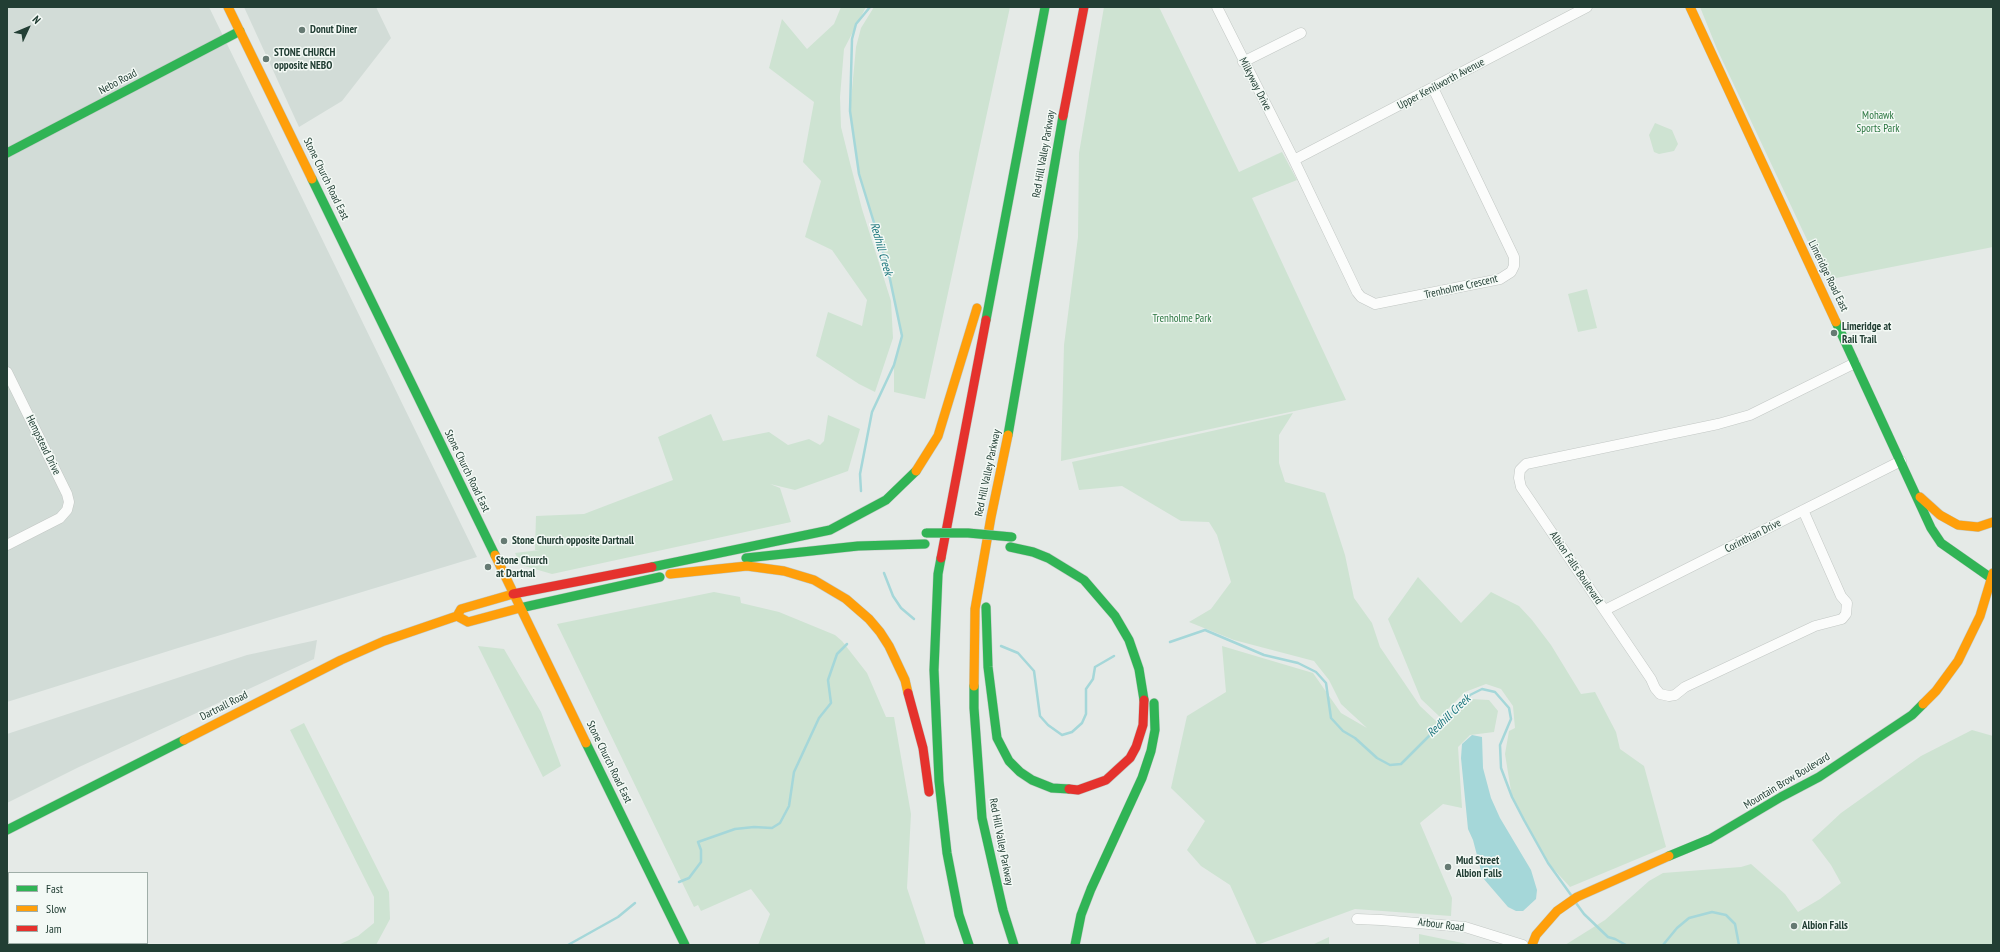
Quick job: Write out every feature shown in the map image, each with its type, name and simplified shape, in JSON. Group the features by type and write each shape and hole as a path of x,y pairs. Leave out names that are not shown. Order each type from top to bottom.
{"main road":[{"name":"Stone Church Road East","path":"228,7 685,945"},
{"path":"969,945 959,915 947,853 935,722 934,670 938,574 1045,7"},
{"name":"Red Hill Valley Parkway","path":"1014,945 1003,910 982,818 974,708 975,609 991,517 1008,436 1062,120 1084,7"},
{"name":"Limeridge Road East","path":"1690,7 1931,528 1941,543 1952,552 1992,575"},
{"name":"Nebo Road","path":"7,153 240,31"},
{"path":"984,278 995,232 1007,206"},
{"path":"762,545 830,530 854,520 886,500 918,469 938,436 979,301"},
{"path":"1914,490 1940,515 1958,526 1978,527 1993,522"},
{"path":"974,544 1003,546 1033,552 1048,558 1084,580 1115,616 1129,640 1139,669 1144,696 1144,712 1140,736 1130,758 1122,767 1106,780 1078,790 1052,788 1032,780 1020,772 1009,761 997,738 988,667 986,611 991,517"},
{"path":"922,533 968,533 1016,537"},
{"path":"762,545 836,538"},
{"path":"457,616 468,622 520,608 710,564 811,550 953,543"},
{"name":"Dartnall Road","path":"7,830 341,660 384,642 457,616 461,608 514,594 762,545"},
{"path":"1076,564 1094,577"},
{"path":"670,574 747,566 784,571 814,580 830,589 858,609 880,632 905,680 923,748 937,831 947,853"},
{"name":"Mountain Brow Boulevard","path":"1532,945 1536,935 1564,905 1590,890 1710,839 1781,797 1819,777 1912,715 1936,691 1958,661 1980,616 1992,575"},
{"path":"1134,629 1149,669"},
{"path":"1075,945 1081,914 1137,789 1151,751 1155,730 1154,694"}],"street":[{"name":"Milkyway Drive","path":"1217,7 1243,62 1294,160"},
{"name":"Upper Kenilworth Avenue","path":"1294,160 1587,7"},
{"path":"1243,62 1300,33"},
{"name":"Trenholme Crescent","path":"1294,160 1357,292 1365,300 1380,304 1500,280 1511,272 1514,266 1514,257 1433,88"},
{"name":"Albion Falls Boulevard","path":"1803,510 1841,596 1847,603 1846,614 1842,619 1815,626 1669,696 1660,694 1655,688 1652,679 1521,487 1518,478 1520,470 1526,464 1718,424 1750,415 1855,363"},
{"name":"Hempstead Drive","path":"7,372 67,494 67,510 60,518 7,545"},
{"name":"Corinthian Drive","path":"1605,610 1901,461"},
{"name":"Arbour Road","path":"1357,919 1465,927 1523,945"}],"shaded area":[{"path":"7,7 209,7 477,557 7,702"},
{"path":"244,7 376,7 391,38 342,101 299,127"},
{"path":"317,640 314,659 79,767 7,803 7,734 247,655"}],"green space":[{"path":"841,7 866,7 844,49 840,97 841,127 850,163 862,209 891,301 893,338 875,392 859,384 816,356 828,312 862,326 867,300 832,250 805,237 821,181 803,162 814,102 769,68 782,19 807,49 834,24"},
{"path":"874,7 1010,7 925,399 894,392 894,365 902,335 887,265 859,174 850,111 856,47 861,28"},
{"name":"Trenholme Park","path":"1104,7 1159,7 1239,172 1282,152 1297,180 1252,198 1346,400 1061,461 1064,345 1078,237 1079,153"},
{"name":"Mohawk Sports Park","path":"1700,7 1993,7 1993,247 1826,280 1717,49"},
{"path":"1655,123 1672,130 1678,144 1674,151 1659,154 1654,152 1649,135"},
{"path":"1587,289 1597,328 1578,332 1568,294"},
{"path":"1293,413 1279,435 1279,463 1285,482 1325,493 1345,555 1354,598 1372,623 1380,647 1420,706 1436,721 1471,699 1489,700 1498,711 1494,732 1470,735 1458,747 1462,808 1443,804 1420,823 1452,898 1451,916 1355,909 1257,945 1230,885 1201,866 1187,850 1205,821 1171,788 1187,716 1226,692 1222,646 1313,673 1341,713 1367,728 1341,704 1329,680 1314,661 1234,640 1189,622 1211,609 1231,582 1217,535 1209,522 1181,521 1122,486 1079,490 1072,462"},
{"path":"711,414 723,441 769,432 788,445 809,439 820,445 824,441 828,415 860,429 848,471 795,490 770,484 780,488 791,522 552,574 521,565 515,553 540,550 535,550 536,516 584,514 673,480 658,437"},
{"path":"1418,577 1461,623 1491,592 1519,606 1532,620 1551,645 1581,694 1595,692 1616,732 1620,749 1644,766 1666,847 1570,887 1548,863 1512,797 1505,754 1509,731 1515,728 1513,706 1501,689 1486,684 1465,692 1440,717 1421,699 1388,619"},
{"path":"714,592 740,597 741,603 779,612 835,635 842,641 867,673 886,717 894,717 911,814 907,888 926,945 758,945 770,914 751,889 701,911 698,905 694,907 557,624"},
{"path":"478,646 504,649 541,712 561,766 543,777"},
{"path":"304,723 389,892 390,919 376,945 338,945 358,936 374,923 374,897 290,730"},
{"path":"1972,730 1993,736 1993,945 1565,945 1605,920 1649,881 1663,873 1741,867 1751,864 1785,894 1798,912 1820,899 1841,883 1831,865 1812,840 1841,813 1921,756"},
{"path":"1419,934 1472,945 1419,945"},
{"path":"1329,937 1329,945 1312,945"}],"water":[{"path":"1472,735 1482,737 1483,768 1491,798 1500,818 1531,870 1537,890 1536,899 1523,911 1516,911 1508,907 1483,878 1473,840 1468,829 1461,758 1462,744"}],"waterway":[{"name":"Redhill Creek","path":"861,491 860,474 872,412 894,365 902,336 887,265 859,174 850,111 852,39 856,24 870,7"},
{"name":"Redhill Creek","path":"884,573 893,596 901,608 914,619"},
{"name":"Redhill Creek","path":"1170,642 1205,630 1264,655 1298,663 1316,672 1326,683 1331,718 1343,731 1355,738 1377,758 1390,765 1401,764 1470,695 1482,689 1495,692 1509,708 1511,719 1500,745 1501,768 1512,797 1524,820 1548,863 1571,895"},
{"path":"679,882 689,878 701,862 701,850 698,842 735,829 754,827 772,828 780,823 789,806 794,772 819,718 831,703 828,680 837,654 847,644"},
{"name":"Redhill Creek","path":"1001,646 1018,653 1034,671 1040,716 1048,725 1062,735 1072,732 1082,723 1086,714 1086,689 1093,679 1095,667 1114,656"},
{"path":"568,945 618,917 635,903"},
{"name":"Redhill Creek","path":"1576,903 1584,914 1608,937 1626,945"},
{"name":"Redhill Creek","path":"1663,945 1677,928 1689,918 1712,912 1726,915 1735,924 1739,945"}],"traffic: fast":[{"path":"986,320 1045,7"},
{"path":"7,153 240,31"},
{"path":"1008,435 1063,116"},
{"path":"312,179 495,555"},
{"path":"1836,322 1931,528 1941,543 1991,578"},
{"path":"652,567 830,530 886,500 916,471"},
{"path":"926,533 968,533 1012,537"},
{"path":"746,558 858,546 925,544"},
{"path":"1010,547 1033,552 1048,558 1084,580 1115,616 1129,640 1139,669 1144,700"},
{"path":"941,558 938,574 934,670 939,781 947,853 959,915 969,945"},
{"path":"520,608 660,577"},
{"path":"986,607 988,667 997,738 1009,761 1020,772 1032,780 1052,788 1069,789"},
{"path":"974,686 974,708 982,818 1003,910 1014,945"},
{"path":"1075,945 1081,915 1091,889 1142,778 1151,751 1155,730 1154,703"},
{"path":"1669,856 1710,839 1781,797 1819,777 1912,715 1923,704"},
{"path":"7,830 184,740"},
{"path":"586,743 685,945"}],"traffic: slow":[{"path":"228,7 312,179"},
{"path":"1690,7 1836,322"},
{"path":"916,471 938,436 977,308"},
{"path":"974,686 975,609 991,517 1008,435"},
{"path":"1920,497 1940,515 1958,525 1978,527 1993,522"},
{"path":"495,555 586,743"},
{"path":"670,574 747,566 784,571 814,580 846,599 869,619 880,632 889,646 905,680 908,693"},
{"path":"1923,704 1936,691 1958,661 1980,616 1993,573"},
{"path":"184,740 341,660 384,641 457,616 461,609 513,594"},
{"path":"457,616 468,622 520,608"},
{"path":"1532,945 1536,935 1557,911 1577,897 1669,856"}],"traffic: jam":[{"path":"1063,116 1084,7"},
{"path":"941,558 986,320"},
{"path":"513,594 652,567"},
{"path":"908,693 923,748 929,792"},
{"path":"1069,789 1078,790 1106,780 1130,758 1136,747 1143,725 1144,700"}],"place":[{"name":"Donut Diner","path":"302,30"},
{"name":"STONE CHURCH opposite NEBO","path":"266,59"},
{"name":"Limeridge at Rail Trail","path":"1834,333"},
{"name":"Stone Church opposite Dartnall","path":"504,541"},
{"name":"Stone Church at Dartnal","path":"488,567"},
{"name":"Mud Street Albion Falls","path":"1448,867"},
{"name":"Albion Falls","path":"1794,926"}]}
